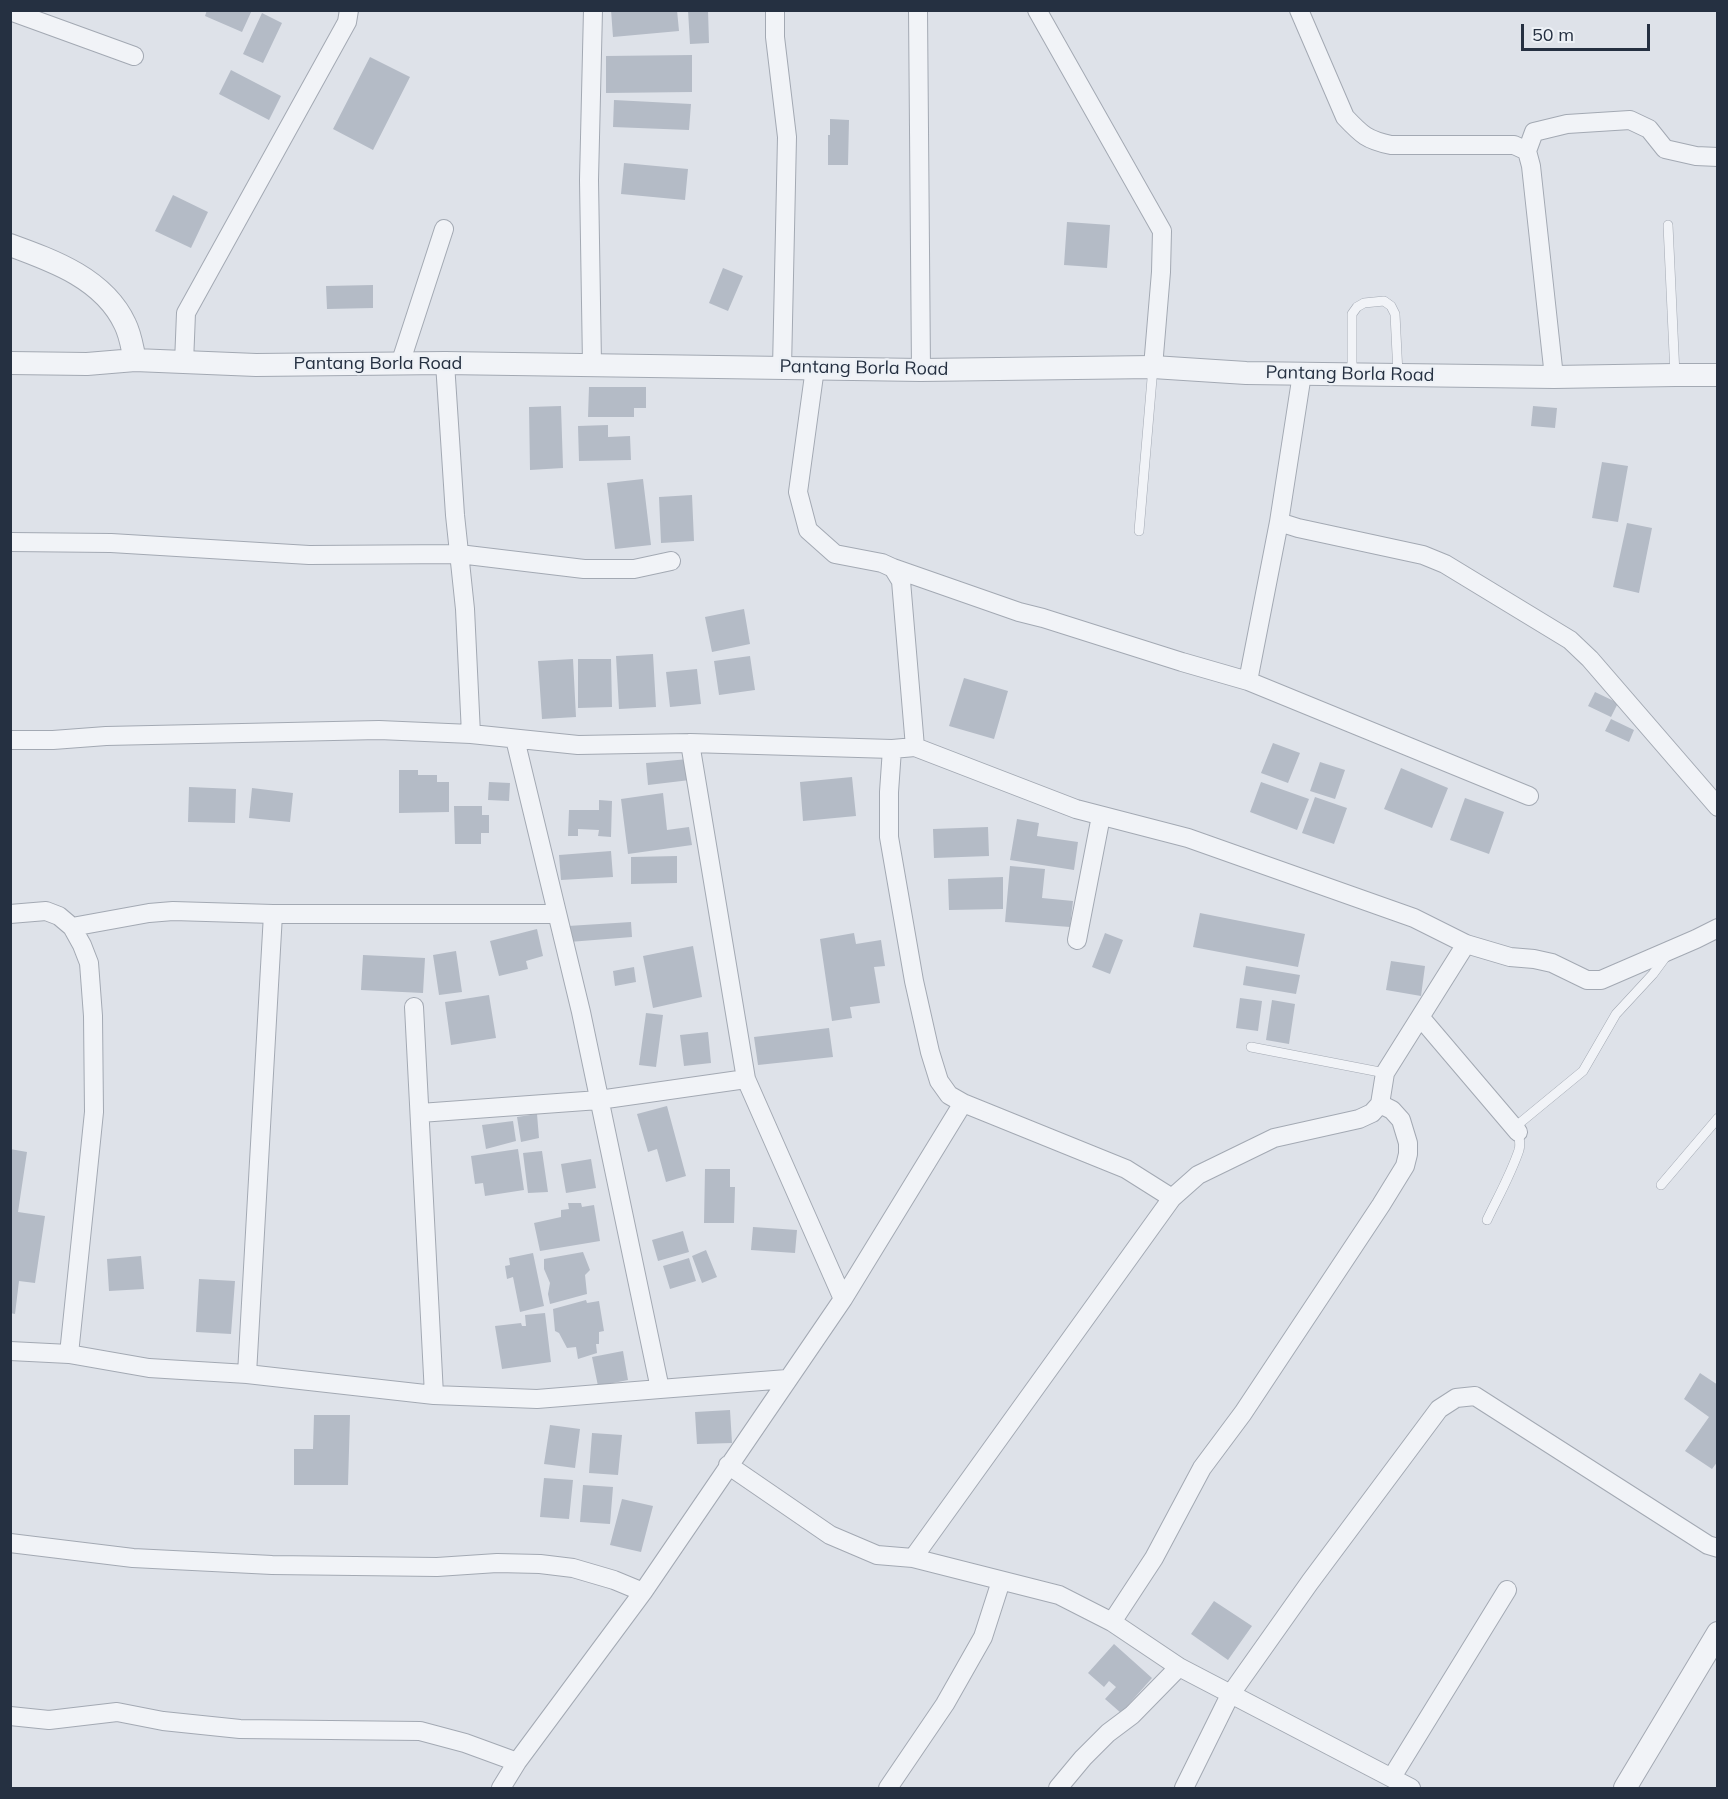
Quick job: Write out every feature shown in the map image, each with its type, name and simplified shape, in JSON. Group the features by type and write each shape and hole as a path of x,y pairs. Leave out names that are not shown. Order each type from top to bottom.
{"street":[{"path":"184,363 186,313 310,89 346,22 349,10"},
{"path":"591,364 589,180 593,10"},
{"path":"775,10 787,137 782,368"},
{"path":"918,10 921,370"},
{"path":"1037,10 1162,231 1153,367"},
{"path":"1299,10 1345,117 1357,130 1373,141 1391,145 1514,145 1527,151"},
{"path":"10,11 134,56"},
{"path":"1554,377 1531,166 1527,151 1534,132 1567,124 1630,120 1649,129 1665,149 1696,156 1718,156"},
{"path":"400,364 444,229"},
{"path":"10,245 38,255 82,276 100,290 125,324 135,360"},
{"name":"Pantang Borla Road","path":"10,363 87,364 135,360 256,365 591,364 921,370 1153,367 1302,374 1554,377 1718,375"},
{"path":"446,363 454,515 465,609 471,734"},
{"path":"815,368 798,492 808,530 835,554 882,563 1019,612 1248,681 1529,796"},
{"path":"1248,681 1279,522 1302,374"},
{"path":"1279,522 1423,555 1446,564 1570,640 1590,658 1718,807"},
{"path":"10,542 111,543 309,555 459,554 584,569 634,568 671,561"},
{"path":"893,568 902,581 915,747"},
{"path":"10,740 379,730 471,734 578,745 690,743 891,749 915,747 1076,809 1200,842 1414,918 1466,944 1510,957 1534,958 1552,963 1587,981 1601,980 1718,928"},
{"path":"515,739 581,1012 660,1389"},
{"path":"690,743 746,1079 843,1299"},
{"path":"891,749 890,837 914,981 939,1081 950,1095 963,1103 1126,1169 1172,1198"},
{"path":"1077,940 1101,816"},
{"path":"10,914 46,912 59,916 72,927 89,963 93,1016 94,1112 69,1354"},
{"path":"72,927 163,912 557,914"},
{"path":"248,1374 273,914"},
{"path":"913,1558 1172,1198 1198,1175 1274,1138 1359,1119 1372,1113 1380,1104 1385,1073 1466,944"},
{"path":"414,1007 434,1395"},
{"path":"1421,1018 1518,1132"},
{"path":"420,1113 599,1100 746,1079"},
{"path":"501,1788 517,1762 643,1592 843,1299 963,1103"},
{"path":"1112,1622 1154,1558 1202,1468 1243,1413 1405,1166 1408,1143 1401,1120 1392,1110 1380,1104"},
{"path":"10,1351 69,1354 149,1368 248,1374 434,1395 537,1399 787,1379"},
{"path":"1184,1788 1230,1695 1310,1582 1439,1409 1456,1398 1475,1396 1708,1545 1718,1548"},
{"path":"728,1465 830,1535 876,1555 913,1558 1059,1595 1112,1622 1179,1667 1230,1695 1411,1788"},
{"path":"10,1544 133,1558 272,1565 437,1567 497,1563 540,1564 573,1568 614,1580 643,1592"},
{"path":"888,1788 945,1704 983,1637 1001,1581"},
{"path":"1392,1777 1507,1590"},
{"path":"1629,1787 1718,1633"},
{"path":"1058,1788 1108,1733 1132,1715 1179,1667"},
{"path":"10,1716 49,1720 117,1712 163,1721 240,1728 420,1731 465,1743 517,1762"}],"lane":[{"path":"1668,225 1674,375"},
{"path":"1352,374 1352,314 1364,303 1384,301 1391,306 1395,314 1399,375"},
{"path":"1140,531 1153,367"},
{"path":"1487,1220 1513,1166 1520,1143 1518,1132 1521,1122 1583,1071 1616,1014 1653,974 1670,950"},
{"path":"1251,1047 1385,1073"},
{"path":"1661,1185 1718,1118"}],"building":[{"path":"207,10 252,10 242,32 205,16"},
{"path":"611,10 677,10 679,31 613,37"},
{"path":"688,10 708,10 709,43 690,44"},
{"path":"262,13 282,23 263,63 243,54"},
{"path":"692,55 692,92 606,93 606,56"},
{"path":"370,57 410,77 373,150 333,129"},
{"path":"231,70 281,96 269,120 219,94"},
{"path":"614,100 691,104 689,130 613,127"},
{"path":"830,119 849,120 848,165 828,165"},
{"path":"624,163 688,169 685,200 621,194"},
{"path":"173,195 208,212 191,248 155,231"},
{"path":"1067,222 1110,225 1107,268 1064,265"},
{"path":"723,268 743,276 728,311 709,303"},
{"path":"373,285 373,308 327,309 326,286"},
{"path":"589,387 646,387 646,408 634,408 634,417 588,417"},
{"path":"561,406 563,468 530,470 529,407"},
{"path":"1533,406 1557,408 1555,428 1531,426"},
{"path":"608,425 608,437 630,436 631,460 579,461 578,426"},
{"path":"1602,462 1628,466 1618,522 1592,518"},
{"path":"643,479 651,545 615,549 607,483"},
{"path":"692,495 694,541 661,543 659,497"},
{"path":"1627,523 1652,528 1639,593 1613,587"},
{"path":"744,609 750,644 712,652 705,617"},
{"path":"653,654 656,707 619,709 616,656"},
{"path":"750,656 755,690 719,695 714,661"},
{"path":"573,659 576,717 542,719 538,661"},
{"path":"578,659 611,659 612,707 578,708"},
{"path":"697,669 701,704 670,707 666,672"},
{"path":"964,678 1008,691 994,739 949,726"},
{"path":"1595,692 1618,703 1611,717 1588,706"},
{"path":"1611,719 1634,730 1629,742 1605,731"},
{"path":"1273,743 1300,753 1288,783 1261,773"},
{"path":"688,759 690,780 648,785 646,763"},
{"path":"1320,762 1345,770 1335,799 1310,791"},
{"path":"1401,768 1448,788 1432,828 1384,809"},
{"path":"399,770 418,770 418,775 437,775 437,782 449,782 449,812 399,813"},
{"path":"852,777 856,816 803,821 800,782"},
{"path":"489,782 510,783 509,801 488,800"},
{"path":"1261,782 1309,799 1297,830 1250,812"},
{"path":"189,787 236,789 235,823 188,822"},
{"path":"252,788 293,793 290,822 249,818"},
{"path":"663,793 667,830 689,827 692,845 628,854 621,799"},
{"path":"1315,797 1347,808 1334,844 1302,833"},
{"path":"1465,798 1504,812 1489,854 1450,840"},
{"path":"599,800 612,801 611,837 598,836 599,830 578,829 578,836 568,836 569,810 599,810"},
{"path":"454,806 482,806 482,815 489,815 489,833 481,833 481,844 455,844"},
{"path":"1017,819 1039,823 1037,836 1078,842 1074,870 1010,860"},
{"path":"988,827 989,856 934,858 933,829"},
{"path":"611,851 613,877 561,880 559,855"},
{"path":"677,856 677,883 631,884 631,857"},
{"path":"1010,866 1045,869 1042,898 1073,901 1070,927 1005,922"},
{"path":"1003,877 1003,909 949,910 948,879"},
{"path":"1200,913 1305,934 1298,967 1193,947"},
{"path":"631,922 632,937 569,942 568,926"},
{"path":"537,929 543,956 526,961 528,969 499,976 490,941"},
{"path":"854,933 856,944 881,940 885,966 874,967 880,1003 850,1007 852,1018 832,1021 820,939"},
{"path":"1105,933 1123,940 1110,974 1092,967"},
{"path":"693,946 702,997 653,1008 643,956"},
{"path":"456,951 462,992 439,995 433,955"},
{"path":"363,955 425,958 423,993 361,990"},
{"path":"1391,961 1425,966 1421,996 1386,990"},
{"path":"1246,966 1300,975 1296,994 1243,985"},
{"path":"634,967 636,982 615,986 613,971"},
{"path":"489,995 496,1038 451,1045 445,1002"},
{"path":"1240,998 1262,1001 1258,1031 1236,1028"},
{"path":"1272,1000 1295,1004 1289,1044 1266,1040"},
{"path":"646,1013 663,1015 656,1067 639,1065"},
{"path":"829,1028 833,1057 758,1065 754,1037"},
{"path":"708,1032 711,1063 684,1066 680,1035"},
{"path":"667,1106 686,1176 666,1182 657,1149 648,1152 637,1114"},
{"path":"537,1114 539,1138 521,1142 517,1117"},
{"path":"513,1121 516,1141 486,1149 482,1125"},
{"path":"10,1149 27,1152 18,1212 45,1216 35,1283 19,1281 15,1314 10,1313"},
{"path":"518,1149 524,1190 485,1196 483,1183 475,1184 471,1156"},
{"path":"542,1151 548,1192 528,1193 523,1153"},
{"path":"591,1159 596,1188 566,1193 561,1164"},
{"path":"705,1169 730,1169 730,1187 735,1187 734,1223 704,1223"},
{"path":"568,1203 581,1203 582,1207 594,1205 600,1241 540,1251 534,1223 561,1217 561,1210 569,1209"},
{"path":"753,1227 797,1230 795,1253 751,1250"},
{"path":"683,1231 689,1252 658,1261 652,1240"},
{"path":"706,1250 717,1277 702,1283 692,1256"},
{"path":"583,1252 590,1270 585,1275 587,1294 550,1304 548,1294 550,1283 544,1269 544,1259"},
{"path":"533,1253 544,1306 520,1312 513,1277 507,1279 505,1266 510,1265 509,1258"},
{"path":"141,1256 144,1289 109,1291 107,1259"},
{"path":"689,1258 696,1281 670,1289 663,1266"},
{"path":"199,1279 235,1281 231,1334 196,1332"},
{"path":"586,1300 587,1303 599,1301 604,1331 599,1332 599,1344 596,1344 597,1353 578,1359 576,1347 567,1348 559,1333 555,1331 553,1309"},
{"path":"545,1313 551,1362 502,1369 495,1326 521,1323 522,1326 526,1326 525,1315"},
{"path":"623,1351 628,1380 598,1386 592,1357"},
{"path":"1700,1373 1718,1385 1718,1461 1712,1469 1685,1451 1709,1417 1684,1399"},
{"path":"730,1410 732,1443 697,1444 695,1412"},
{"path":"314,1415 350,1415 348,1485 294,1485 294,1449 313,1449"},
{"path":"550,1425 580,1429 575,1468 544,1464"},
{"path":"592,1433 622,1435 618,1475 589,1473"},
{"path":"544,1478 573,1480 569,1519 540,1517"},
{"path":"583,1485 613,1487 610,1524 580,1522"},
{"path":"622,1499 653,1506 641,1552 610,1545"},
{"path":"1214,1601 1252,1626 1228,1660 1191,1634"},
{"path":"1114,1644 1152,1678 1121,1713 1105,1699 1116,1687 1109,1681 1104,1687 1088,1673"}]}
